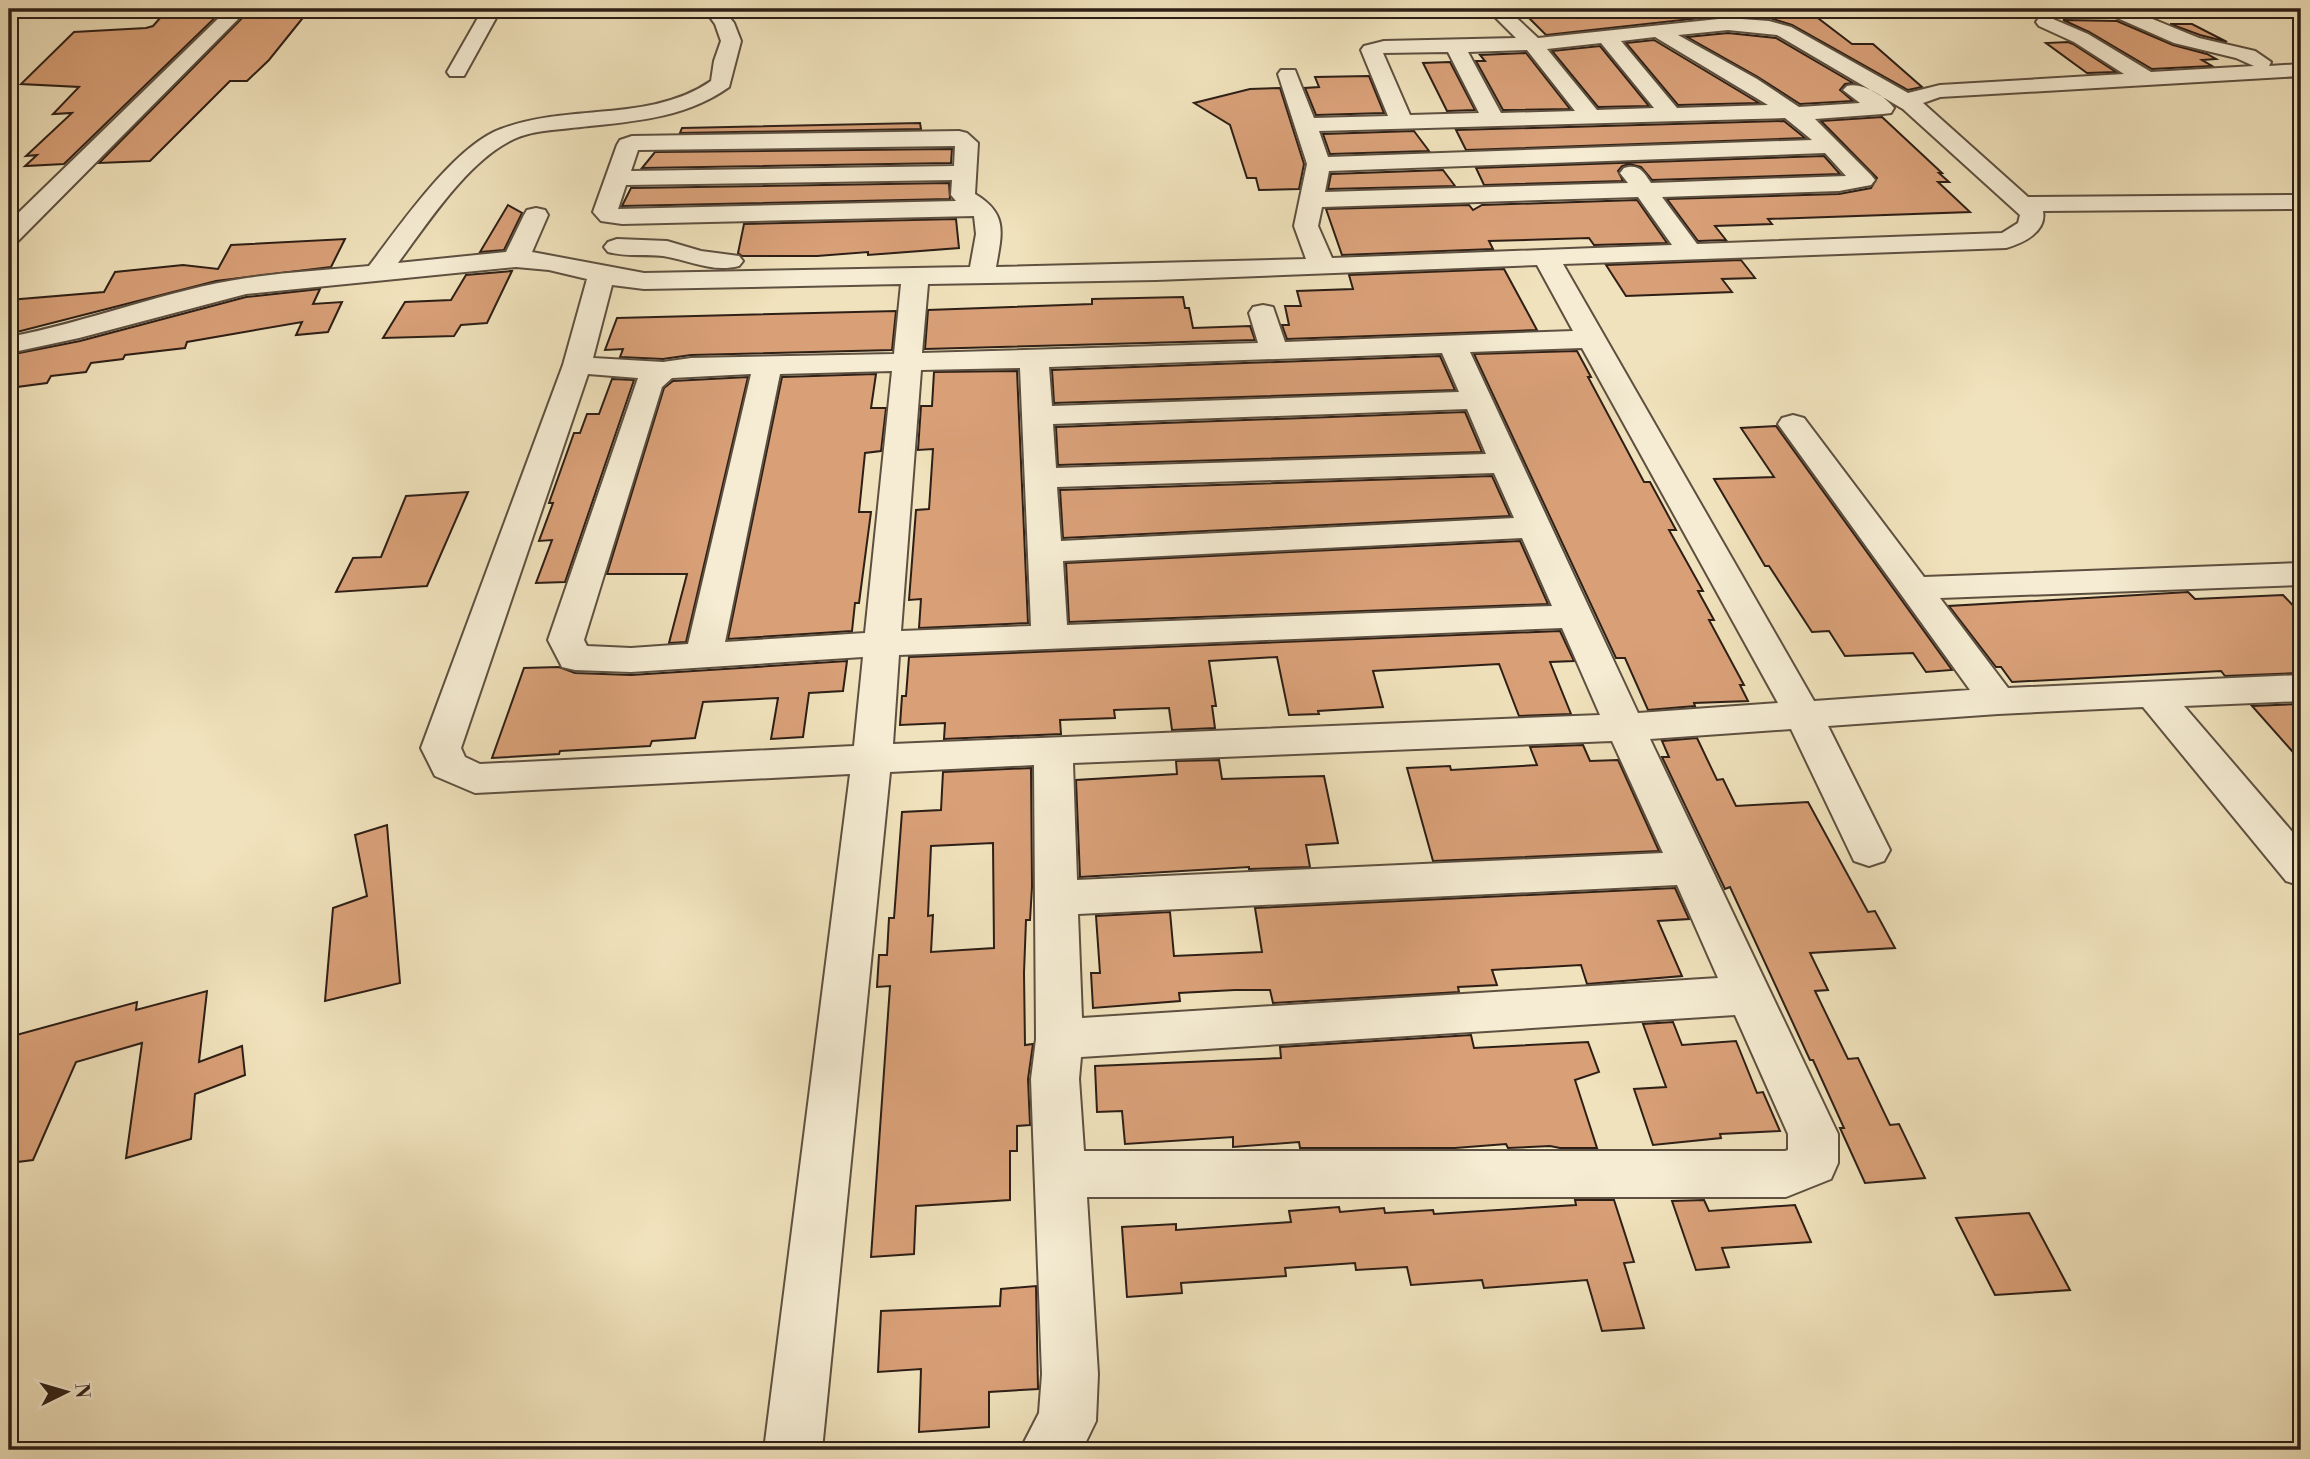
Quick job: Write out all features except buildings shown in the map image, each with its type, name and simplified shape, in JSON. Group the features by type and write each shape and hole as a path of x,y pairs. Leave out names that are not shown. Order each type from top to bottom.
{"street":[{"path":"14,225 239,9"},
{"path":"457,72 492,9"},
{"path":"376,274 424,212 479,153 505,135 525,129 618,117 680,104 714,91 722,83 721,64 733,44 731,33 713,9"},
{"path":"1496,9 1533,44 1602,118 1629,154 1644,190 1686,246"},
{"path":"1673,9 1695,27"},
{"path":"2113,9 2165,34 2206,47 2249,55 2274,71"},
{"path":"2046,22 2081,38 2145,78"},
{"path":"9,345 99,327 204,294 246,286 516,259 561,263 638,304 983,266 1318,259 1533,260 1686,246 2006,240 2027,229 2032,221 2032,213 2025,204 1911,104 1784,31 1747,25 1695,27 1533,44 1384,47 1371,50 1402,123"},
{"path":"1313,200 1839,184 1863,180 1792,113 1726,69 1706,61 1658,31"},
{"path":"1607,37 1672,116"},
{"path":"1773,37 1883,108 1926,140 1953,141"},
{"path":"1455,46 1494,121"},
{"path":"1706,61 1755,113"},
{"path":"1911,104 1916,97 1940,91 2301,70"},
{"path":"1289,74 1319,164 1306,226 1318,259"},
{"path":"1304,125 1792,113 1883,108"},
{"path":"1538,120 1564,155"},
{"path":"982,208 723,215 610,216 604,212 628,145 637,142 959,138 967,143 963,195 966,200 982,208 989,226 983,266"},
{"path":"617,247 667,249 707,260 899,277 1296,276 1930,230 1987,223 1996,215 1988,196 1927,147 1926,140"},
{"path":"1319,164 1829,146"},
{"path":"618,178 966,173"},
{"path":"2025,204 2301,202"},
{"path":"516,259 536,215"},
{"path":"707,260 723,215"},
{"path":"983,266 1296,276 1318,259"},
{"path":"1533,260 1591,339 1804,716 1869,850"},
{"path":"804,1443 872,759 908,361 899,277"},
{"path":"599,283 577,365 441,748 449,766 475,779 1053,750 1627,726 1998,701 2301,688"},
{"path":"1263,313 1274,351"},
{"path":"577,365 663,372 691,367 1034,359 1591,339"},
{"path":"1059,1175 1786,1174 1812,1163 1813,1134 1574,616 1453,345"},
{"path":"1034,359 1043,478 1043,552 1050,638"},
{"path":"704,655 767,365"},
{"path":"663,372 648,384 566,640 575,658 631,660 881,644 1574,616"},
{"path":"1039,415 1476,400"},
{"path":"1793,424 1998,701"},
{"path":"1043,478 1505,463"},
{"path":"1043,552 1535,527"},
{"path":"1914,588 2301,574"},
{"path":"2154,694 2301,870"},
{"path":"1049,1450 1068,1421 1070,1374 1055,1079 1059,1039 1053,750"},
{"path":"1056,898 1692,868"},
{"path":"1059,1039 1750,995"}]}
